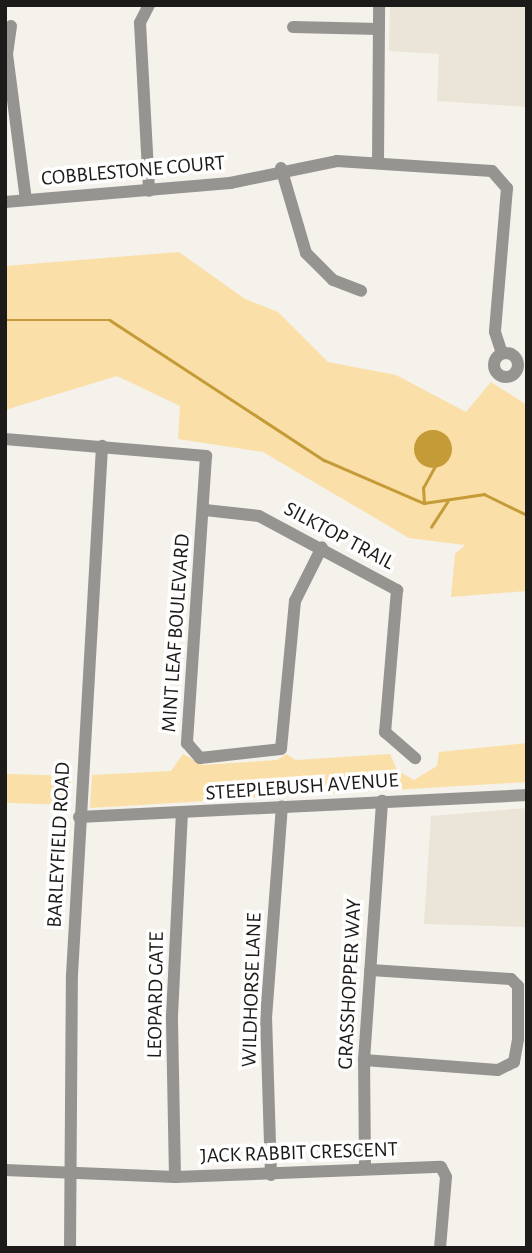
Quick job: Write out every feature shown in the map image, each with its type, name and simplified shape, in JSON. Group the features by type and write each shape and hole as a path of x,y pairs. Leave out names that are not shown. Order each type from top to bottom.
{"street":[{"path":"149,5 140,23 149,191"},
{"path":"378,163 379,5"},
{"path":"10,26 8,54 26,200"},
{"path":"293,27 379,29"},
{"name":"COBBLESTONE COURT","path":"5,202 230,183 281,168 378,163 486,170 505,183 495,332 502,353"},
{"path":"281,168 306,253 333,280 361,291"},
{"name":"MINT LEAF BOULEVARD","path":"5,439 206,456 205,510 187,743 200,758 281,749 295,601 322,547"},
{"name":"BARLEYFIELD ROAD","path":"70,1248 75,1174 72,975 102,446"},
{"name":"SILKTOP TRAIL","path":"205,510 259,516 322,547 397,590 385,732 415,758"},
{"name":"STEEPLEBUSH AVENUE","path":"79,817 527,795"},
{"name":"GRASSHOPPER WAY","path":"365,1169 364,1060 382,801"},
{"name":"WILDHORSE LANE","path":"271,1175 266,1018 282,807"},
{"name":"LEOPARD GATE","path":"175,1177 172,1016 182,814"},
{"path":"364,1060 499,1070 514,1062 518,1039 518,986 511,979 370,970"},
{"name":"JACK RABBIT CRESCENT","path":"5,1170 175,1177 441,1167 446,1177 440,1248"}],"shaded area":[{"path":"390,5 527,5 527,107 437,101 439,54 389,51"},
{"path":"179,252 245,299 278,312 328,362 396,375 466,412 491,382 527,405 527,591 451,597 455,554 465,545 409,538 263,452 178,439 180,406 117,376 5,410 5,266"},
{"path":"433,430 446,436 452,449 446,462 433,468 420,462 414,449 420,436"},
{"path":"527,743 527,782 90,808 92,775 171,771 183,754 203,765 277,760 286,754 296,760 390,754 397,770 414,780 437,766 439,752"},
{"path":"5,774 71,776 70,805 5,803"},
{"path":"527,808 527,927 424,924 431,816"}],"waterway":[{"path":"5,320 110,320 324,460 424,503 484,494 527,515"},
{"path":"424,502 423,488 435,466"},
{"path":"431,527 447,502"}]}
